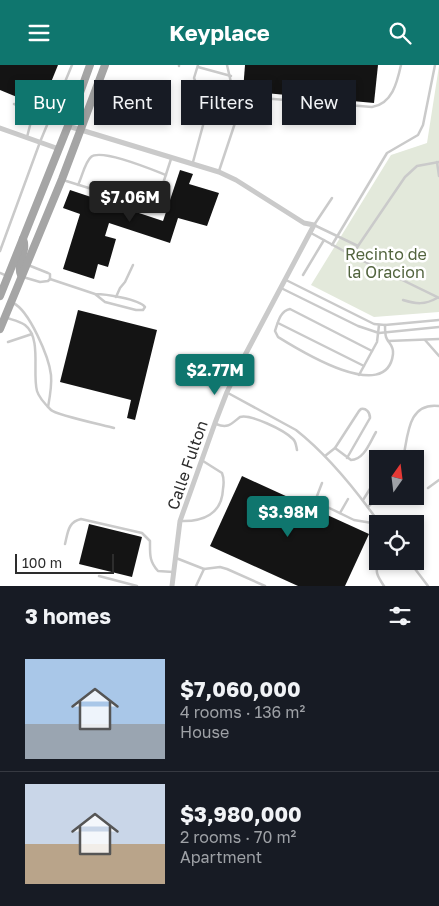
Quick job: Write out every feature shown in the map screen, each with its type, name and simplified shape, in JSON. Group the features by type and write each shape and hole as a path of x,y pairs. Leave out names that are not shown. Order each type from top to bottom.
{"main road":[{"path":"0,295 68,126 90,65"},
{"path":"0,329 62,179 105,65"},
{"path":"35,246 34,237 42,215 41,211 36,207"},
{"path":"22,277 19,271 25,249 23,239"}],"street":[{"path":"68,126 219,172 241,183 304,223 314,225"},
{"path":"0,128 59,149"},
{"path":"304,223 310,233"},
{"name":"Calle Fulton","path":"172,586 174,557 180,521 214,423 227,392 314,225"}],"lane":[{"path":"66,80 72,65"},
{"path":"227,65 232,80"},
{"path":"272,99 378,106 392,93 401,65"},
{"path":"332,245 387,153 418,135 423,125 435,65"},
{"path":"195,80 198,66 231,76"},
{"path":"27,138 31,125"},
{"path":"0,251 47,125"},
{"path":"192,164 203,125"},
{"path":"219,172 234,125"},
{"path":"78,185 90,159 97,154 108,155 166,175"},
{"path":"62,179 153,208 157,203 172,158"},
{"path":"353,256 404,177 417,166 438,162 439,176"},
{"path":"332,198 314,225 358,246"},
{"path":"310,233 438,298"},
{"path":"303,275 324,240"},
{"path":"27,265 48,273 50,279"},
{"path":"116,297 133,265"},
{"path":"0,273 8,276"},
{"path":"22,277 43,282 50,279 95,294 140,303 145,306 145,309 136,310 105,302 95,294"},
{"path":"286,280 360,319 379,325 439,320"},
{"path":"281,288 358,326 379,333 439,327"},
{"path":"402,300 414,304 424,304 438,298"},
{"path":"11,303 23,311 50,365 52,383 48,407"},
{"path":"372,351 290,309 282,313 275,331 278,337 335,367 358,375 377,375 386,370 393,353 393,347 385,333 385,325"},
{"path":"5,318 24,324 32,335 36,359 37,392 48,407 52,411 114,428"},
{"path":"278,323 364,366"},
{"path":"358,375 377,342 379,325"},
{"path":"8,342 36,335"},
{"path":"388,341 439,339"},
{"path":"426,340 438,354"},
{"path":"227,392 296,429 325,457 363,500 373,515"},
{"path":"405,450 412,419 423,408 434,405 439,406"},
{"path":"325,457 335,448 359,411 363,409 368,411 370,416 347,458"},
{"path":"214,423 226,427 232,425 240,417 251,417 290,436 295,442 297,450"},
{"path":"335,448 354,461 359,458 376,433"},
{"path":"180,521 196,520 209,515 215,512 221,502 224,484 222,473 201,460"},
{"path":"428,488 439,480"},
{"path":"322,483 318,494 318,501 340,513 369,523"},
{"path":"363,500 369,490"},
{"path":"340,513 348,499"},
{"path":"65,544 70,525 75,520 81,519 142,533 150,541 152,564 158,571 174,572"},
{"path":"174,557 204,569 213,567 227,569 265,586"},
{"path":"196,586 204,569"},
{"path":"376,570 376,574 384,586"},
{"path":"416,570 428,586"},
{"path":"99,576 137,586"}],"green space":[{"name":"Recinto de la Oracion","path":"439,66 439,312 374,317 311,285 391,155 427,143"}],"building":[{"path":"0,65 58,65 52,80 15,80 15,96 0,90"},
{"path":"245,65 378,65 374,103 356,101 356,80 282,80 282,95 272,94 272,80 244,80"},
{"path":"180,170 193,174 189,184 219,193 207,226 178,218 170,243 109,223 105,236 116,239 108,267 98,264 94,279 63,269 80,214 63,208 70,190 163,221"},
{"path":"78,310 157,330 135,420 127,418 131,400 60,382"},
{"path":"242,476 369,534 345,586 298,586 210,546"},
{"path":"89,524 142,537 132,577 79,564"}]}
